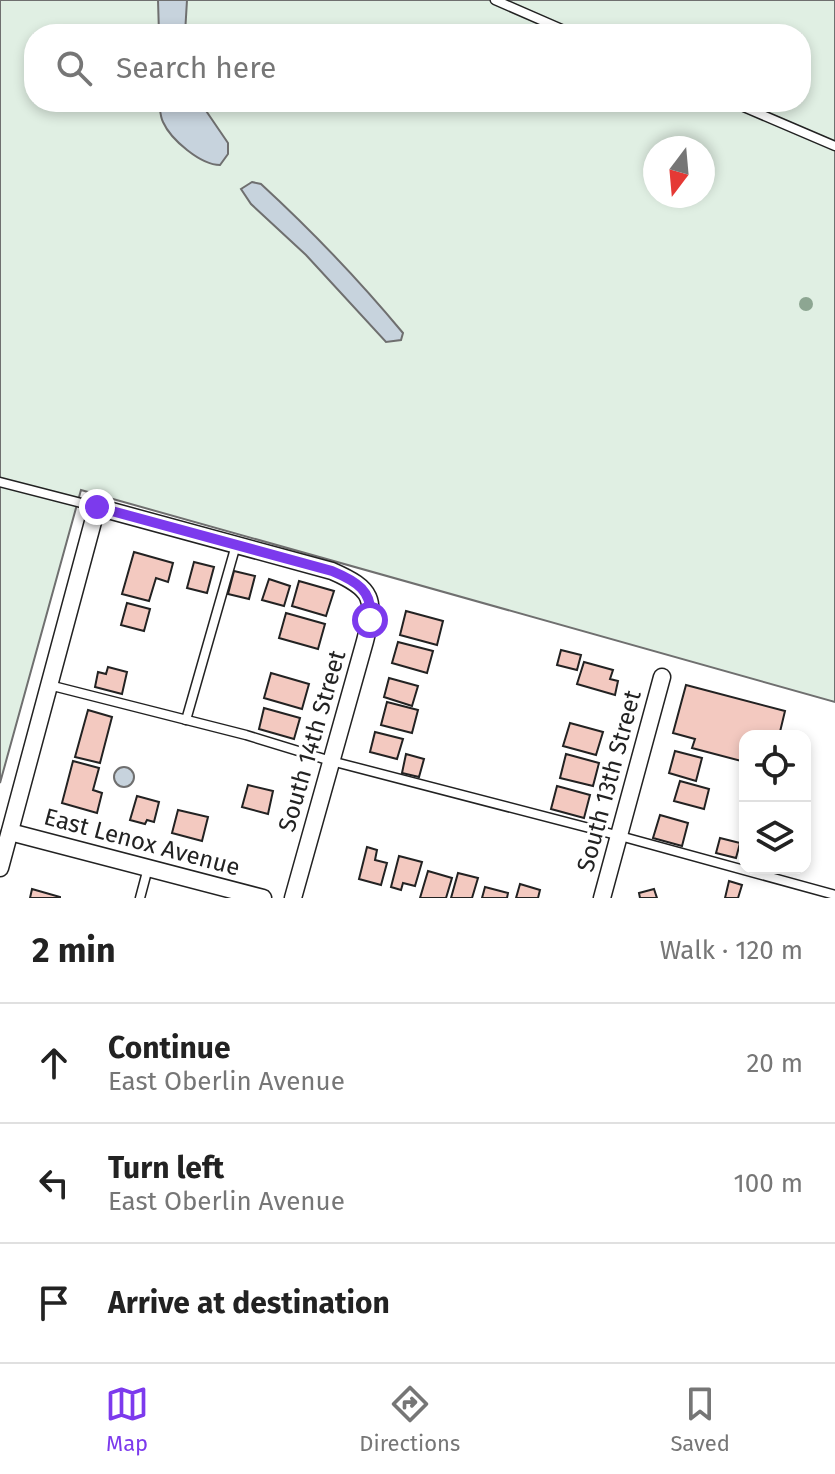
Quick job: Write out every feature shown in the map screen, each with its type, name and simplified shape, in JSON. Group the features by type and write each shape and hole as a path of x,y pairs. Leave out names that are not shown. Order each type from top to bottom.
{"street":[{"path":"0,868 97,507 236,545"},
{"name":"South 14th Street","path":"236,545 348,578 369,596 372,608 293,898"},
{"name":"South 13th Street","path":"602,898 662,677"},
{"name":"East Lenox Avenue","path":"10,832 263,898"}],"lane":[{"path":"495,0 550,24"},
{"path":"755,112 835,146"},
{"path":"0,482 97,507"},
{"path":"186,720 236,545"},
{"path":"49,685 246,735 331,761 835,895"},
{"path":"140,898 148,867"}],"green space":[{"path":"0,0 835,0 835,702 81,490 0,783"}],"shaded area":[{"path":"158,0 187,0 186,24 159,24"},
{"path":"161,112 207,112 228,143 228,154 220,165 204,161 180,144 167,129"},
{"path":"252,182 261,184 334,256 403,333 401,340 386,342 306,255 251,204 241,189"},
{"path":"124,767 131,770 134,777 131,784 124,787 117,784 114,777 117,770"}],"building":[{"path":"134,552 173,563 168,582 156,578 149,601 122,594"},
{"path":"194,562 214,567 207,593 187,588"},
{"path":"234,571 255,576 249,599 228,594"},
{"path":"269,579 290,586 284,606 262,600"},
{"path":"299,581 334,591 326,616 292,606"},
{"path":"127,603 150,609 144,631 121,625"},
{"path":"406,611 443,621 437,645 400,635"},
{"path":"286,613 325,624 318,649 279,638"},
{"path":"398,642 433,651 427,673 392,663"},
{"path":"561,650 581,655 577,670 557,665"},
{"path":"584,662 613,670 610,679 618,681 615,695 577,684"},
{"path":"108,667 127,672 122,694 95,687 98,672 106,674"},
{"path":"271,673 309,684 302,709 264,698"},
{"path":"389,678 418,686 412,706 384,697"},
{"path":"686,685 785,711 780,730 739,730 739,760 692,748 695,739 673,733"},
{"path":"387,702 418,710 412,733 381,725"},
{"path":"264,708 300,718 294,739 259,729"},
{"path":"88,710 112,717 100,763 75,757"},
{"path":"570,723 603,732 596,755 563,746"},
{"path":"375,732 403,739 397,759 370,752"},
{"path":"675,751 702,758 696,781 669,773"},
{"path":"406,754 424,759 419,777 402,773"},
{"path":"566,754 599,763 593,786 560,778"},
{"path":"73,761 99,768 93,790 102,793 97,813 62,803"},
{"path":"680,781 709,789 704,809 674,801"},
{"path":"248,785 273,791 268,814 242,807"},
{"path":"557,786 590,795 584,818 551,809"},
{"path":"137,796 159,802 154,822 147,820 145,824 130,820"},
{"path":"178,810 208,817 202,841 172,833"},
{"path":"660,815 688,823 682,846 653,838"},
{"path":"720,838 739,843 736,858 716,853"},
{"path":"367,847 377,850 375,860 387,863 381,885 359,879"},
{"path":"399,856 422,862 415,886 403,883 401,890 391,887"},
{"path":"428,871 452,878 446,898 420,898"},
{"path":"458,873 478,878 472,898 451,898"},
{"path":"729,881 742,885 738,898 725,898"},
{"path":"520,884 540,890 538,898 516,898"},
{"path":"485,887 508,893 507,898 482,898"},
{"path":"32,889 60,897 60,898 30,898"},
{"path":"654,889 657,898 640,898 639,893"}],"route":[{"path":"97,507 332,571 348,578 369,596 372,608 370,620"}]}
